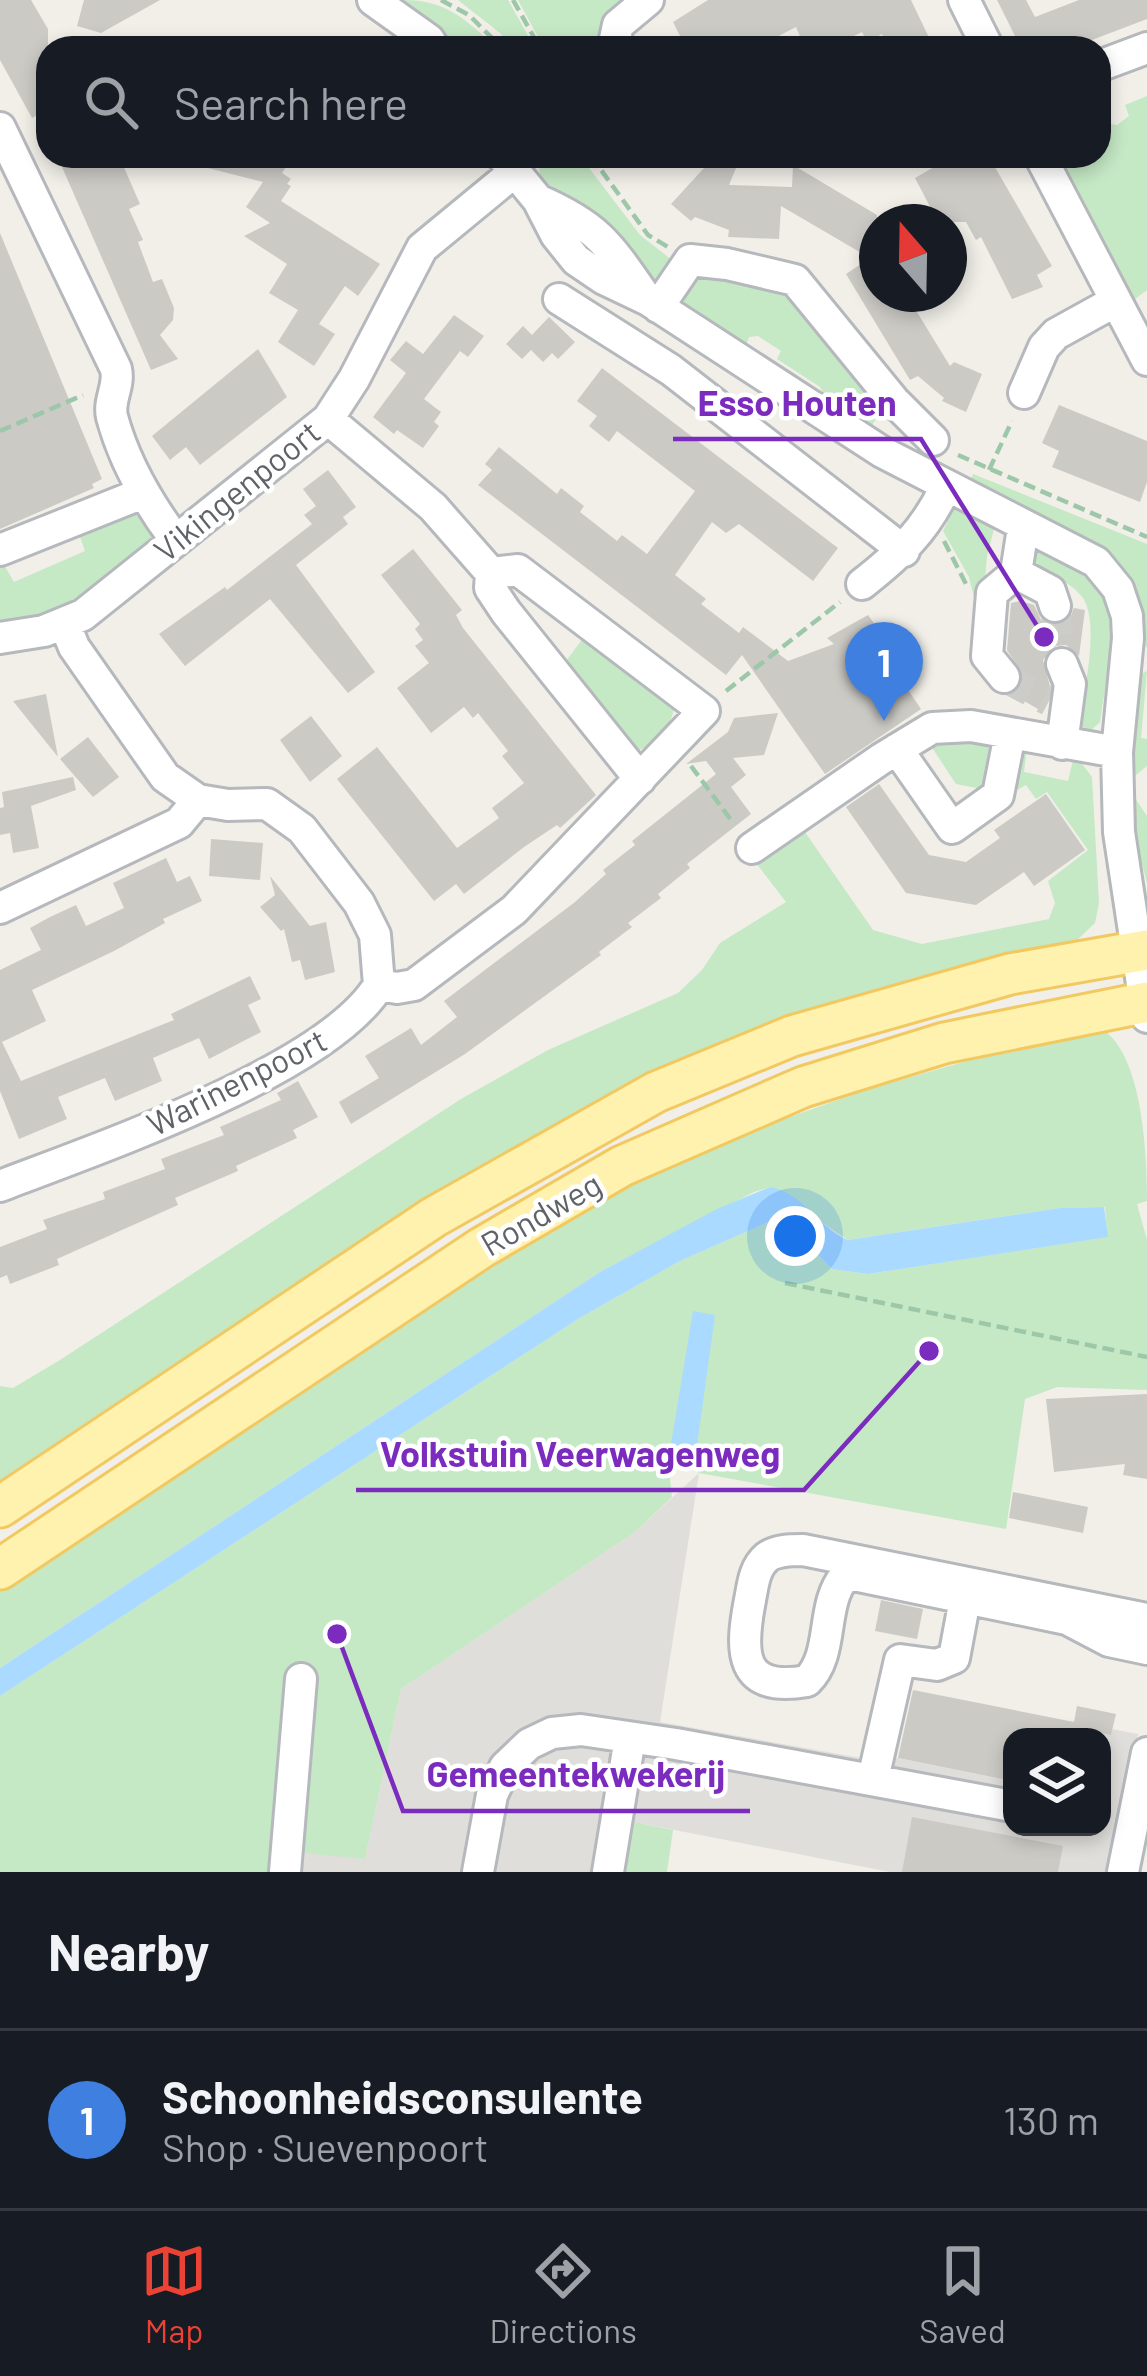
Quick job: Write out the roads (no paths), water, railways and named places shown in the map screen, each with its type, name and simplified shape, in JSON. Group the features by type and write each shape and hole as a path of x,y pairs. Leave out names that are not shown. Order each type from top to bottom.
{"main road":[{"name":"Rondweg","path":"0,1507 434,1217 656,1092 814,1030 1010,974 1142,951"},
{"name":"Rondweg","path":"0,1569 481,1248 622,1166 822,1081 944,1043 1146,1007"}],"street":[{"path":"373,0 423,36"},
{"path":"616,36 618,26 648,0"},
{"path":"964,0 982,36"},
{"path":"1111,62 1147,48"},
{"path":"0,128 116,369 111,415 143,494 175,539"},
{"name":"Vikingenpoort","path":"0,638 65,625 83,616 328,419 422,248 503,168"},
{"path":"510,168 538,200 597,231 653,304 945,488 1096,562 1118,589 1137,659 1117,752 1119,832 1142,951 1146,1007"},
{"path":"1046,168 1147,359"},
{"path":"653,304 690,260 795,280 893,401 933,440"},
{"path":"559,299 671,370 904,551"},
{"path":"1024,393 1044,347 1056,334 1114,302"},
{"path":"671,370 694,331"},
{"path":"328,419 433,507 491,573 490,588 506,612 640,779"},
{"path":"862,584 904,551 930,520 945,488"},
{"name":"Vikingenpoort","path":"0,550 143,494"},
{"path":"1004,676 987,656 992,593 1016,573 1023,528"},
{"path":"65,625 74,647 165,777 198,800 228,806 267,804 302,829 375,935 380,985 397,988 414,985 514,910 704,711 518,570 491,573"},
{"path":"1016,573 1050,591 1055,606"},
{"path":"1062,664 1070,684 1058,705 1062,744"},
{"path":"752,848 932,728 950,725 1117,752"},
{"path":"889,754 952,828 998,795 1010,734"},
{"path":"0,908 179,823 198,800"},
{"name":"Warinenpoort","path":"0,1186 136,1133 254,1079 328,1039 355,1018 380,985"},
{"path":"1147,1619 803,1550 782,1551 767,1557 756,1571 742,1642 755,1674 770,1681 807,1681 817,1672 836,1586 844,1576 1067,1619 1109,1641 1147,1648"},
{"path":"872,1779 900,1660 937,1665 954,1658 965,1600"},
{"path":"285,1872 301,1679"},
{"path":"478,1872 492,1795 505,1767 529,1744 552,1733 581,1730 1003,1804"},
{"path":"608,1872 630,1738"},
{"path":"1123,1872 1117,1826 1147,1754"}],"water":[{"path":"770,1187 792,1196 848,1240 1060,1208 1104,1207 1108,1237 868,1274 832,1269 798,1234 773,1220 680,1261 578,1319 0,1696 0,1668 600,1272 717,1209"},
{"path":"693,1311 715,1315 694,1467 682,1471 668,1462"}],"tunnel":[{"path":"1055,606 1062,664"},
{"path":"1004,677 1049,701"}],"place":[{"name":"Esso Houten","path":"1044,637"},
{"name":"Schoonheidsconsulente","path":"884,721"},
{"name":"Volkstuin Veerwagenweg","path":"929,1351"},
{"name":"Gemeentekwekerij","path":"337,1634"}]}
